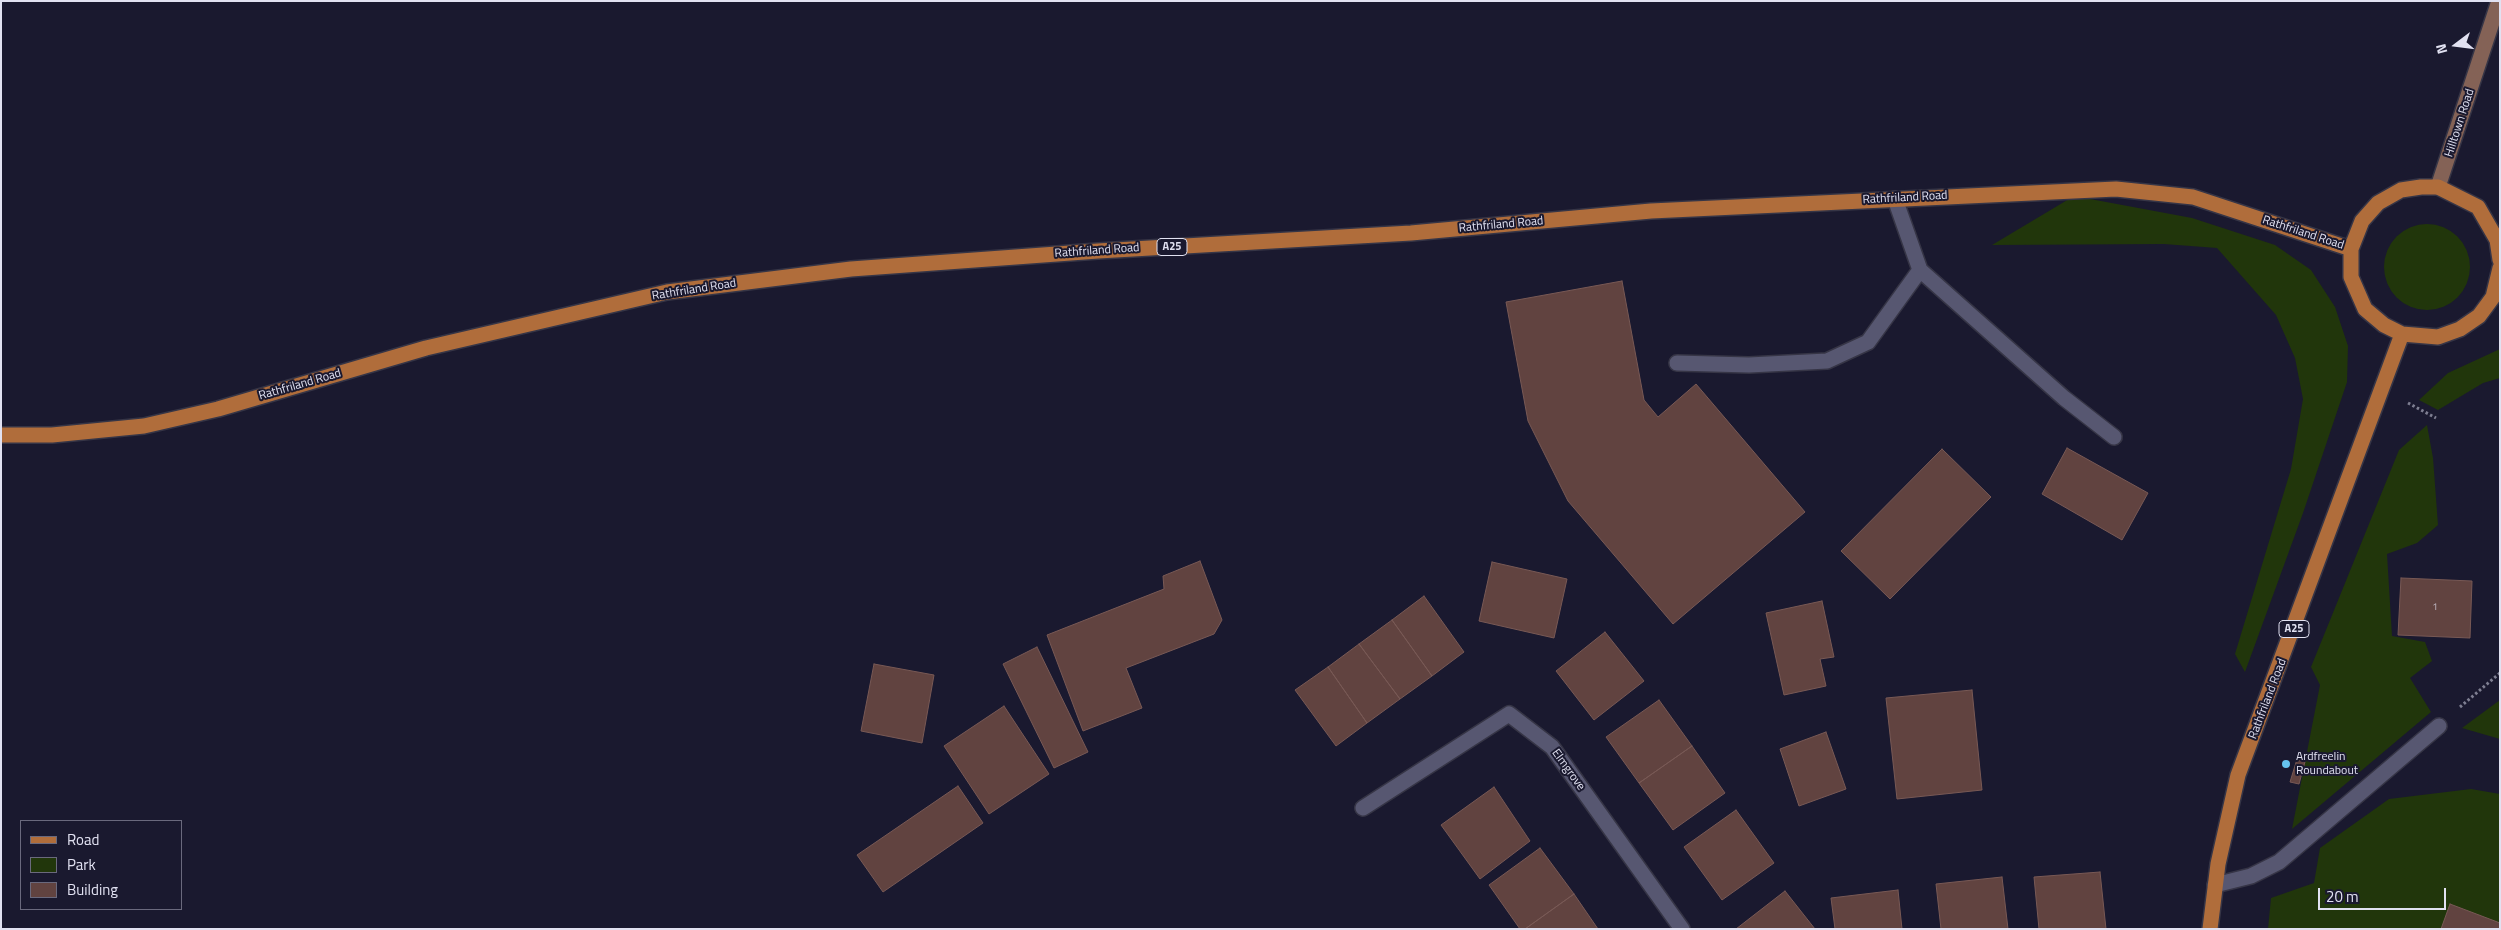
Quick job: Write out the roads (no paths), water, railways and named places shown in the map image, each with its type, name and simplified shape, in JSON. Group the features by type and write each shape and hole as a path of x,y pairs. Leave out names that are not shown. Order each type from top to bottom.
{"main road":[{"name":"Hilltown Road","path":"2438,187 2499,1"},
{"path":"2500,260 2497,240 2478,207 2438,187 2421,186 2401,190 2378,203 2362,221 2351,249 2351,277 2366,309 2384,325 2402,334 2438,337 2460,329 2479,316 2496,297 2500,268"},
{"name":"Rathfriland Road","path":"1,435 52,435 144,426 218,408 426,348 668,292 832,271 1098,251 1411,233 1651,211 2116,189 2193,197 2351,249"},
{"name":"Rathfriland Road","path":"2210,929 2215,885 2238,775 2402,334"}],"street":[{"path":"1895,198 1920,270 2064,398 2114,438"},
{"path":"1677,364 1749,365 1826,361 1868,342 1920,270"},
{"name":"Elmgrove","path":"1363,808 1509,714 1552,747 1682,929"},
{"path":"2215,885 2251,876 2279,862 2439,726"}],"place":[{"name":"Ardfreelin Roundabout","path":"2286,764"}]}
